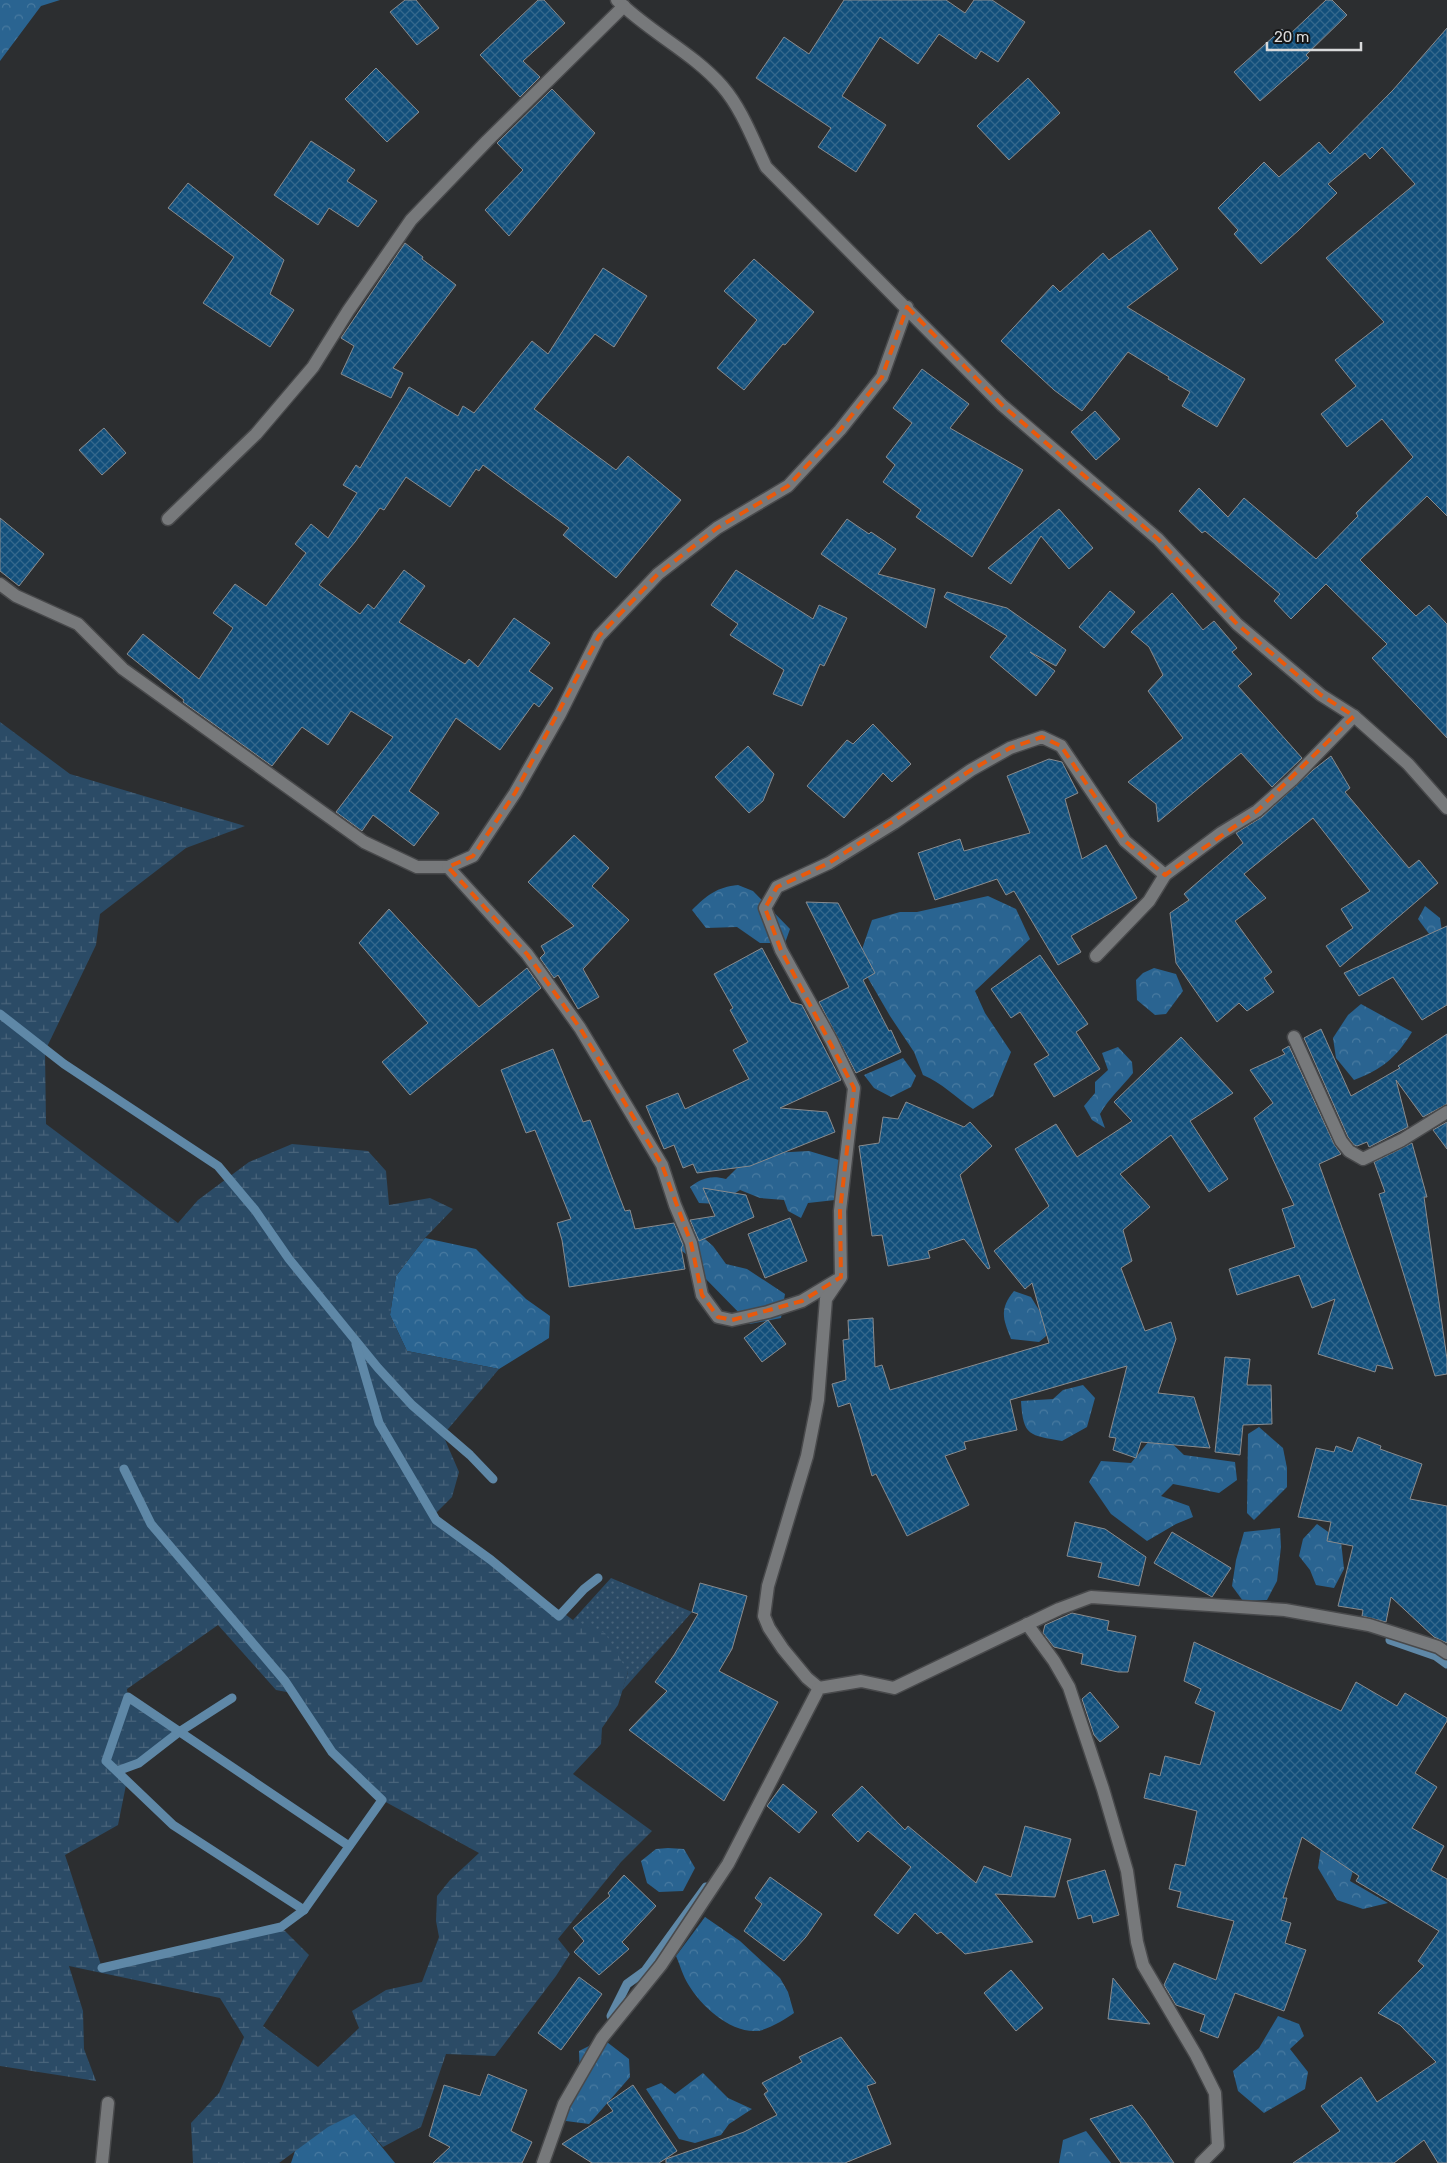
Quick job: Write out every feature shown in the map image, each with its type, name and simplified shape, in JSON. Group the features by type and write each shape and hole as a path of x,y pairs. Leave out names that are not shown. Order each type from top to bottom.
{"street":[{"path":"168,519 256,434 313,367 348,311 411,220 620,3 686,54 722,86 745,122 766,167 1002,405 1158,539 1237,624 1321,695 1354,716 1408,764 1447,808"},
{"path":"0,584 16,596 78,624 123,669 364,842 416,867 448,867 473,856 515,793 560,714 599,636 658,574 717,528 788,486 834,437 882,377 907,308"},
{"path":"1096,956 1148,901 1165,875 1221,833 1257,811 1292,780 1354,716"},
{"path":"1165,875 1125,841 1061,746 1042,737 1010,748 971,770 894,823 829,862 776,887 765,908 781,950 831,1040 854,1088 840,1211 841,1277 826,1299 818,1400 807,1456 768,1586 764,1616 769,1628 784,1649 807,1678 819,1688 860,1681 894,1688 1059,1609 1091,1597 1285,1610 1369,1625 1438,1646 1447,1653"},
{"path":"448,867 527,954 586,1036 662,1165 675,1206 691,1243 702,1295 718,1317 732,1320 802,1301 841,1277"},
{"path":"1294,1037 1341,1141 1349,1151 1363,1159 1402,1140 1447,1112"},
{"path":"1027,1624 1054,1661 1069,1687 1127,1871 1137,1942 1143,1965 1196,2055 1214,2093 1218,2146 1201,2163"},
{"path":"543,2163 564,2104 602,2038 661,1965 728,1864 819,1688"},
{"path":"102,2163 108,2103"}],"highlighted area":[{"path":"907,307 1002,405 1158,539 1237,624 1321,695 1354,716 1257,811 1165,875 1125,841 1061,746 1042,737 1010,748 971,770 829,863 777,887 765,908 781,950 854,1088 840,1211 841,1277 802,1301 732,1320 718,1317 702,1295 691,1243 662,1165 580,1028 527,954 448,867 473,856 515,793 599,636 658,574 717,528 788,486 840,430 882,377"}],"green space":[{"path":"0,0 60,0 41,6 0,61"},
{"path":"0,722 70,774 245,826 186,848 100,914 96,945 45,1051 46,1124 178,1223 198,1200 249,1162 292,1144 368,1151 386,1171 389,1205 430,1198 453,1209 425,1238 396,1276 390,1315 407,1351 499,1369 443,1435 459,1472 452,1497 432,1517 573,1620 605,1633 628,1672 618,1705 602,1728 601,1744 573,1774 652,1831 621,1862 558,1939 570,1954 556,1976 495,2056 446,2054 421,2127 383,2147 354,2114 328,2127 279,2163 193,2163 191,2123 219,2093 244,2037 220,1998 69,1966 83,2011 84,2049 96,2081 0,2066","holes":["218,1625 276,1690 292,1693 332,1752 382,1800 479,1853 450,1880 437,1896 436,1921 439,1937 422,1982 386,1990 352,2011 359,2028 318,2067 263,2026 309,1955 281,1927 102,1968 65,1855 118,1825 127,1780 118,1771 139,1763 179,1732 128,1697 127,1689"]},
{"path":"738,885 753,891 790,929 785,943 760,943 737,927 706,928 692,910 713,893"},
{"path":"988,896 1016,909 1030,939 975,991 985,1013 1011,1052 993,1096 973,1109 942,1086 923,1075 914,1052 890,1016 858,961 872,920 900,912 917,912"},
{"path":"1425,906 1440,918 1443,938 1435,942 1418,919"},
{"path":"1154,968 1176,974 1183,991 1166,1014 1155,1015 1137,1000 1136,980 1143,973"},
{"path":"1361,1004 1412,1032 1388,1062 1354,1080 1336,1058 1333,1038 1348,1015"},
{"path":"1118,1047 1132,1062 1133,1073 1100,1114 1105,1128 1092,1120 1084,1106 1095,1093 1095,1082 1108,1070 1102,1053"},
{"path":"903,1058 916,1076 911,1087 891,1097 874,1088 864,1075"},
{"path":"809,1151 839,1160 850,1181 835,1200 808,1203 801,1218 788,1211 784,1200 760,1198 740,1190 718,1204 699,1203 690,1187 707,1178 726,1179 751,1154"},
{"path":"680,1225 690,1226 713,1246 726,1264 747,1269 785,1294 781,1318 750,1324 700,1273 686,1254 671,1243 671,1233"},
{"path":"425,1238 476,1249 526,1299 550,1316 549,1338 499,1369 407,1351 390,1315 396,1276"},
{"path":"1014,1291 1031,1297 1052,1331 1039,1342 1011,1339 1004,1320 1004,1309"},
{"path":"1083,1385 1095,1398 1087,1427 1062,1441 1035,1435 1026,1428 1021,1401 1053,1399 1063,1390"},
{"path":"1259,1427 1283,1448 1287,1468 1287,1487 1254,1520 1247,1513 1248,1434"},
{"path":"1158,1430 1184,1455 1235,1462 1237,1480 1219,1493 1173,1484 1161,1496 1189,1506 1193,1517 1176,1524 1147,1541 1111,1514 1089,1482 1101,1461 1131,1463"},
{"path":"1317,1524 1341,1541 1344,1569 1334,1588 1316,1585 1310,1570 1299,1556 1303,1539"},
{"path":"1280,1528 1281,1547 1277,1581 1267,1600 1243,1601 1232,1586 1236,1560 1244,1532"},
{"path":"611,1578 692,1612 622,1691 628,1672 573,1620"},
{"path":"1321,1848 1357,1857 1350,1881 1388,1903 1363,1909 1337,1900 1318,1868"},
{"path":"656,1849 684,1849 695,1868 683,1891 659,1892 647,1883 641,1861"},
{"path":"705,1917 740,1941 780,1978 788,1992 794,2013 765,2029 756,2031 746,2030 726,2022 700,2001 686,1981 676,1956"},
{"path":"1278,2016 1299,2024 1304,2036 1290,2049 1308,2072 1305,2089 1264,2113 1238,2091 1233,2071 1259,2048"},
{"path":"603,2039 629,2059 630,2077 589,2124 566,2121 565,2106 580,2078 579,2051"},
{"path":"703,2073 728,2098 752,2109 729,2124 721,2135 695,2143 679,2139 646,2089 661,2083 675,2094"},
{"path":"354,2113 395,2163 291,2163 299,2139"},
{"path":"1086,2131 1111,2163 1059,2163 1063,2140"}],"building":[{"path":"405,0 416,0 439,28 417,45 390,12"},
{"path":"538,0 544,0 565,23 523,61 540,77 520,97 480,55"},
{"path":"844,0 946,0 965,13 974,0 992,0 1025,22 998,62 981,51 976,59 939,34 918,64 880,37 842,96 886,125 856,172 818,147 831,128 756,78 784,37 809,54"},
{"path":"1326,0 1332,0 1347,15 1306,55 1309,58 1260,101 1234,72 1282,29 1288,36"},
{"path":"1447,28 1447,516 1427,496 1360,560 1416,616 1429,605 1447,624 1447,738 1372,658 1387,644 1326,584 1291,619 1274,601 1280,594 1205,531 1202,533 1179,511 1199,488 1228,517 1244,498 1316,559 1358,516 1356,513 1413,457 1382,419 1347,447 1321,414 1356,386 1335,360 1384,322 1326,258 1415,184 1382,147 1370,159 1365,153 1328,184 1337,193 1261,264 1234,234 1238,230 1218,208 1264,162 1279,177 1319,142 1330,154 1393,90"},
{"path":"376,68 419,112 387,142 345,99"},
{"path":"1028,78 1060,113 1009,160 977,126"},
{"path":"552,89 595,133 509,236 485,210 523,170 497,143"},
{"path":"311,141 355,170 347,181 377,201 358,227 329,208 318,225 274,195"},
{"path":"188,183 284,260 270,294 294,310 270,347 203,303 234,257 168,208"},
{"path":"1150,230 1178,269 1127,307 1245,379 1217,427 1182,406 1190,392 1128,352 1082,411 1054,390 1001,341 1053,285 1060,292 1103,253 1109,260"},
{"path":"405,243 423,257 422,259 456,285 393,368 403,373 391,398 341,374 354,346 341,338"},
{"path":"754,259 814,312 785,345 783,344 744,390 717,368 757,320 724,291"},
{"path":"603,268 647,296 614,347 595,334 534,409 616,470 628,456 681,500 616,578 563,535 569,528 483,465 479,471 476,469 450,507 406,477 384,510 380,508 355,542 319,585 360,614 368,604 374,609 404,570 425,586 399,622 465,664 469,659 478,667 514,618 550,643 529,671 553,688 539,707 534,703 500,750 456,718 409,791 439,813 414,846 373,815 362,831 336,812 393,737 351,711 328,745 302,727 272,766 183,702 184,700 127,654 143,634 199,679 233,628 213,613 235,584 266,606 306,553 295,544 311,524 328,538 357,493 343,485 356,465 360,468 409,387 458,416 463,406 474,413 532,341 548,354"},
{"path":"922,369 969,404 950,428 1023,470 972,557 916,517 921,510 883,482 895,465 886,457 912,423 893,408"},
{"path":"1095,411 1120,439 1096,460 1071,432"},
{"path":"104,428 126,453 102,475 79,450"},
{"path":"1059,509 1093,548 1069,569 1041,536 1011,584 988,568"},
{"path":"0,518 44,554 19,586 0,571"},
{"path":"847,519 896,549 878,574 935,589 926,628 821,554"},
{"path":"736,570 813,619 819,605 847,618 824,666 820,664 802,706 773,694 784,670 730,635 738,624 711,605"},
{"path":"1110,591 1135,612 1104,648 1079,627"},
{"path":"947,592 1007,608 1066,650 1056,666 1030,652 1055,671 1036,696 990,657 1007,636 944,597"},
{"path":"1172,593 1203,630 1214,621 1237,648 1232,652 1252,674 1238,686 1302,758 1272,787 1241,753 1158,822 1156,804 1128,782 1183,738 1148,691 1163,675 1149,647 1131,632"},
{"path":"873,724 911,764 892,782 883,773 844,818 807,786 847,740 853,744"},
{"path":"748,746 774,774 763,801 749,813 715,777"},
{"path":"1331,756 1350,788 1345,792 1409,868 1419,860 1438,883 1340,967 1326,946 1353,928 1341,909 1370,891 1313,818 1244,874 1266,898 1235,921 1272,972 1264,978 1274,992 1247,1011 1239,1003 1217,1022 1176,963 1170,913 1189,900 1184,894 1243,843 1236,833 1262,817"},
{"path":"1049,759 1062,762 1078,793 1065,799 1082,859 1106,845 1137,898 1071,936 1081,952 1058,965 1014,891 1006,895 997,879 935,900 918,853 960,839 964,851 1030,833 1007,776"},
{"path":"574,835 609,868 592,886 629,920 583,969 599,997 578,1009 558,975 554,978 540,958 545,953 541,946 574,926 528,882"},
{"path":"806,902 838,903 875,973 863,980 901,1052 856,1073 819,1002 849,987"},
{"path":"389,909 479,1007 527,968 541,988 410,1095 382,1062 428,1023 359,943"},
{"path":"1447,926 1447,1005 1422,1020 1393,977 1359,996 1344,973"},
{"path":"762,948 791,1002 802,1005 841,1080 780,1108 827,1112 835,1132 750,1166 697,1173 693,1164 683,1168 674,1145 664,1149 646,1106 678,1093 685,1109 749,1079 733,1050 748,1042 730,1010 733,1008 714,974"},
{"path":"1040,955 1088,1024 1076,1032 1100,1069 1054,1097 1034,1064 1049,1055 1020,1012 1011,1018 991,989"},
{"path":"1321,1029 1351,1096 1400,1068 1398,1066 1447,1034 1447,1104 1423,1117 1396,1080 1408,1127 1369,1147 1367,1142 1357,1146 1354,1145 1348,1137 1304,1038"},
{"path":"1181,1037 1233,1093 1190,1121 1228,1179 1209,1192 1171,1135 1120,1174 1150,1207 1123,1230 1132,1261 1121,1268 1145,1331 1171,1322 1176,1339 1158,1393 1194,1397 1210,1448 1141,1442 1136,1458 1113,1450 1116,1438 1109,1437 1127,1366 1010,1400 1017,1430 964,1442 966,1449 945,1456 969,1505 907,1536 876,1474 872,1476 850,1403 838,1407 832,1384 846,1380 843,1340 849,1339 848,1320 873,1318 875,1367 882,1365 890,1390 1049,1343 1032,1283 1025,1289 994,1251 1049,1206 1015,1149 1056,1124 1077,1157 1132,1121 1114,1102"},
{"path":"1289,1046 1334,1144 1341,1154 1319,1164 1393,1369 1377,1365 1375,1372 1318,1354 1335,1299 1312,1308 1299,1275 1237,1295 1229,1269 1295,1247 1282,1209 1294,1205 1254,1118 1273,1103 1250,1070 1285,1054 1282,1050"},
{"path":"553,1049 583,1122 590,1120 625,1211 630,1210 635,1229 674,1223 683,1245 681,1248 685,1269 569,1287 562,1240 557,1223 571,1219 535,1130 526,1133 501,1070"},
{"path":"906,1102 964,1127 970,1122 992,1146 960,1175 990,1268 988,1269 964,1239 928,1251 930,1258 888,1266 882,1235 872,1236 859,1146 879,1143 883,1117 898,1119"},
{"path":"1447,1122 1447,1149 1433,1130"},
{"path":"1412,1143 1427,1197 1424,1197 1447,1359 1447,1374 1435,1376 1379,1194 1385,1192 1374,1162"},
{"path":"703,1188 746,1195 754,1217 699,1241 690,1220 715,1216"},
{"path":"790,1218 807,1261 765,1278 748,1234"},
{"path":"768,1320 786,1344 762,1362 744,1338"},
{"path":"1225,1357 1250,1359 1247,1385 1271,1385 1272,1424 1243,1425 1240,1455 1215,1452"},
{"path":"1358,1437 1381,1446 1380,1449 1422,1464 1410,1499 1447,1506 1447,1643 1434,1637 1391,1597 1386,1622 1362,1616 1363,1610 1338,1606 1353,1546 1327,1541 1331,1522 1298,1517 1316,1448 1334,1452 1336,1446 1352,1452"},
{"path":"1075,1522 1105,1529 1146,1557 1139,1586 1098,1577 1102,1563 1067,1556"},
{"path":"1172,1532 1231,1568 1212,1597 1154,1563"},
{"path":"700,1583 747,1596 732,1649 719,1671 778,1702 724,1801 629,1730 667,1691 655,1682 674,1655 698,1614 692,1612"},
{"path":"1072,1613 1109,1621 1107,1630 1136,1636 1128,1672 1118,1672 1081,1664 1083,1654 1054,1647 1043,1633 1045,1625"},
{"path":"1194,1642 1341,1711 1356,1682 1397,1706 1405,1693 1447,1718 1447,1721 1415,1773 1437,1787 1412,1828 1444,1846 1431,1870 1447,1879 1447,2163 1438,2163 1424,2140 1394,2163 1293,2163 1340,2131 1321,2106 1361,2077 1377,2102 1436,2062 1400,2025 1378,2013 1424,1966 1418,1961 1439,1931 1356,1881 1359,1876 1302,1837 1283,1898 1287,1898 1281,1920 1291,1923 1285,1943 1306,1950 1284,2011 1235,1993 1218,2038 1200,2031 1205,2015 1176,2005 1164,1985 1174,1963 1216,1980 1234,1921 1177,1907 1181,1892 1169,1889 1175,1864 1185,1866 1197,1811 1144,1798 1150,1773 1160,1776 1165,1756 1200,1765 1215,1712 1195,1703 1201,1689 1184,1681"},
{"path":"1090,1692 1119,1727 1100,1742 1094,1735 1082,1699"},
{"path":"783,1784 817,1812 799,1833 767,1806"},
{"path":"862,1786 905,1830 908,1826 976,1883 984,1866 1011,1877 1025,1826 1071,1839 1055,1897 995,1894 1033,1942 965,1954 941,1932 937,1934 915,1913 898,1934 874,1915 911,1867 868,1831 858,1842 832,1815"},
{"path":"1105,1870 1119,1915 1093,1923 1091,1915 1078,1919 1067,1881"},
{"path":"624,1875 656,1906 622,1942 629,1949 599,1975 574,1952 584,1941 573,1928 610,1896 608,1893"},
{"path":"770,1877 822,1914 806,1937 784,1961 744,1931 762,1904 755,1898"},
{"path":"1011,1970 1043,2008 1016,2031 984,1993"},
{"path":"579,1977 602,1994 561,2050 538,2033"},
{"path":"1113,1978 1150,2024 1108,2019"},
{"path":"841,2037 876,2083 867,2086 891,2144 845,2163 666,2163 666,2159 744,2132 777,2115 764,2094 768,2091 762,2083 802,2062 799,2057"},
{"path":"488,2074 527,2090 511,2131 532,2142 522,2163 433,2163 450,2147 429,2136 444,2085 480,2096"},
{"path":"633,2085 677,2151 659,2163 592,2163 562,2144 613,2111 607,2103"},
{"path":"1132,2105 1174,2163 1121,2163 1090,2119"}],"waterway":[{"path":"0,1014 64,1064 218,1166 255,1210 289,1259 378,1368 412,1405 470,1455 493,1479"},
{"path":"356,1344 379,1423 436,1520 491,1560 559,1616 584,1589 598,1578"},
{"path":"102,1968 281,1927 304,1910 382,1800 332,1752 285,1681 151,1524 124,1469"},
{"path":"1390,1640 1436,1656 1447,1664"},
{"path":"304,1910 173,1825 106,1761 128,1697 349,1846"},
{"path":"117,1771 139,1763 179,1732 232,1698"},
{"path":"611,2016 627,1984 645,1971 706,1887"}]}
